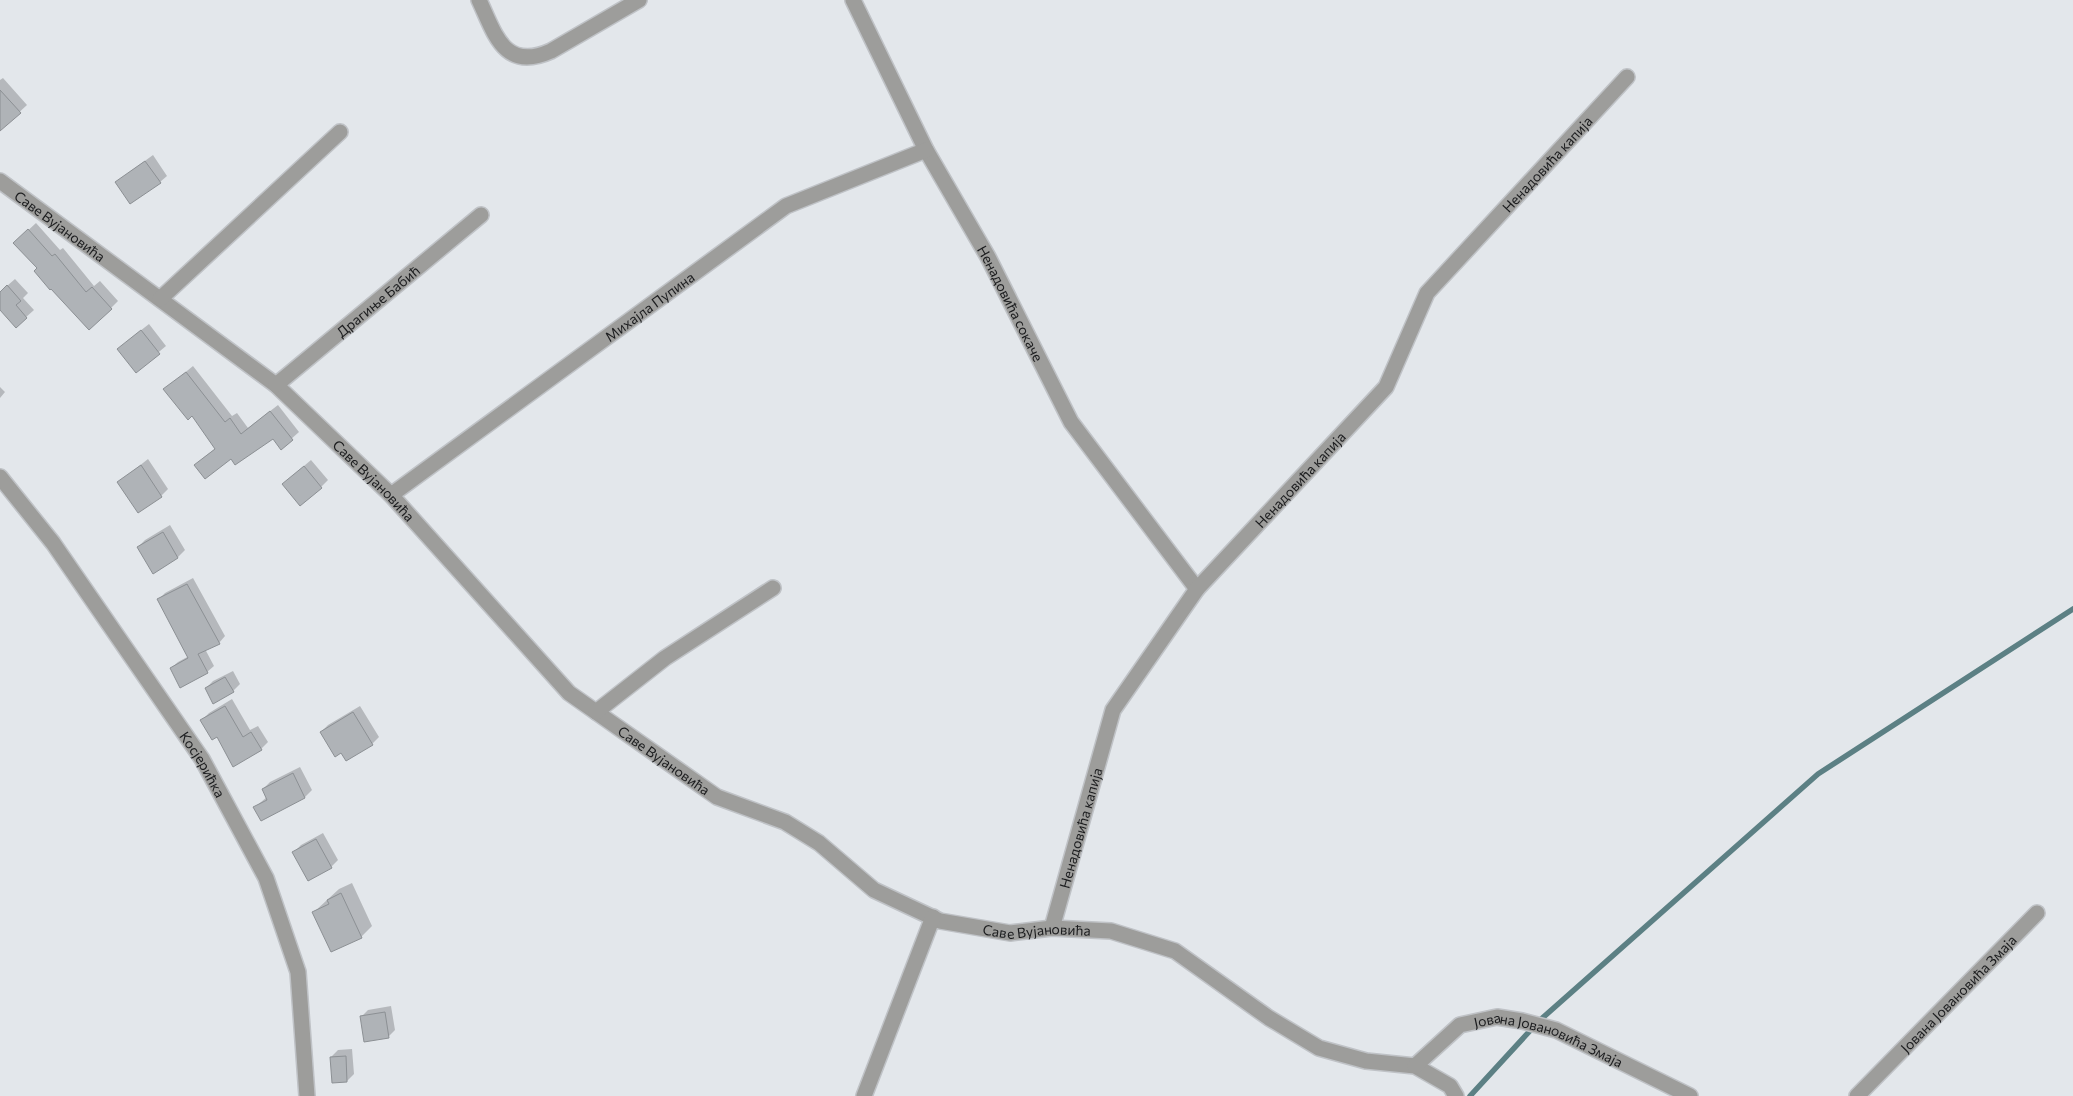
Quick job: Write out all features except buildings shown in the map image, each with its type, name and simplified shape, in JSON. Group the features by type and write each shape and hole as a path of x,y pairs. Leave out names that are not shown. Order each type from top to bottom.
{"street":[{"path":"479,0 498,41 507,51 522,58 539,56 551,51 638,0"},
{"name":"Ненадовића сокаче","path":"853,0 926,150 988,257 1071,422 1197,589"},
{"name":"Ненадовића капија","path":"1052,928 1113,710 1197,589 1386,387 1427,293 1627,77"},
{"path":"160,299 340,132"},
{"name":"Михајла Пупина","path":"391,495 786,206 926,150"},
{"name":"Саве Вујановића","path":"0,181 276,385 391,495 569,693 717,797 785,822 819,843 874,890 940,921 1010,933 1052,928 1111,931 1175,951 1269,1018 1319,1048 1366,1061 1415,1066 1453,1091"},
{"name":"Драгиње Бабић","path":"276,385 481,216"},
{"name":"Косјерићка","path":"0,477 53,543 202,759 266,878 298,972 307,1096"},
{"path":"596,712 665,658 773,588"},
{"name":"Јована Јовановића Змаја","path":"1857,1096 2037,913"},
{"path":"864,1096 933,918"},
{"name":"Јована Јовановића Змаја","path":"1415,1066 1460,1025 1497,1017 1522,1020 1556,1030 1690,1096"}],"waterway":[{"path":"1470,1096 1539,1021 1818,774 2073,609"}]}
